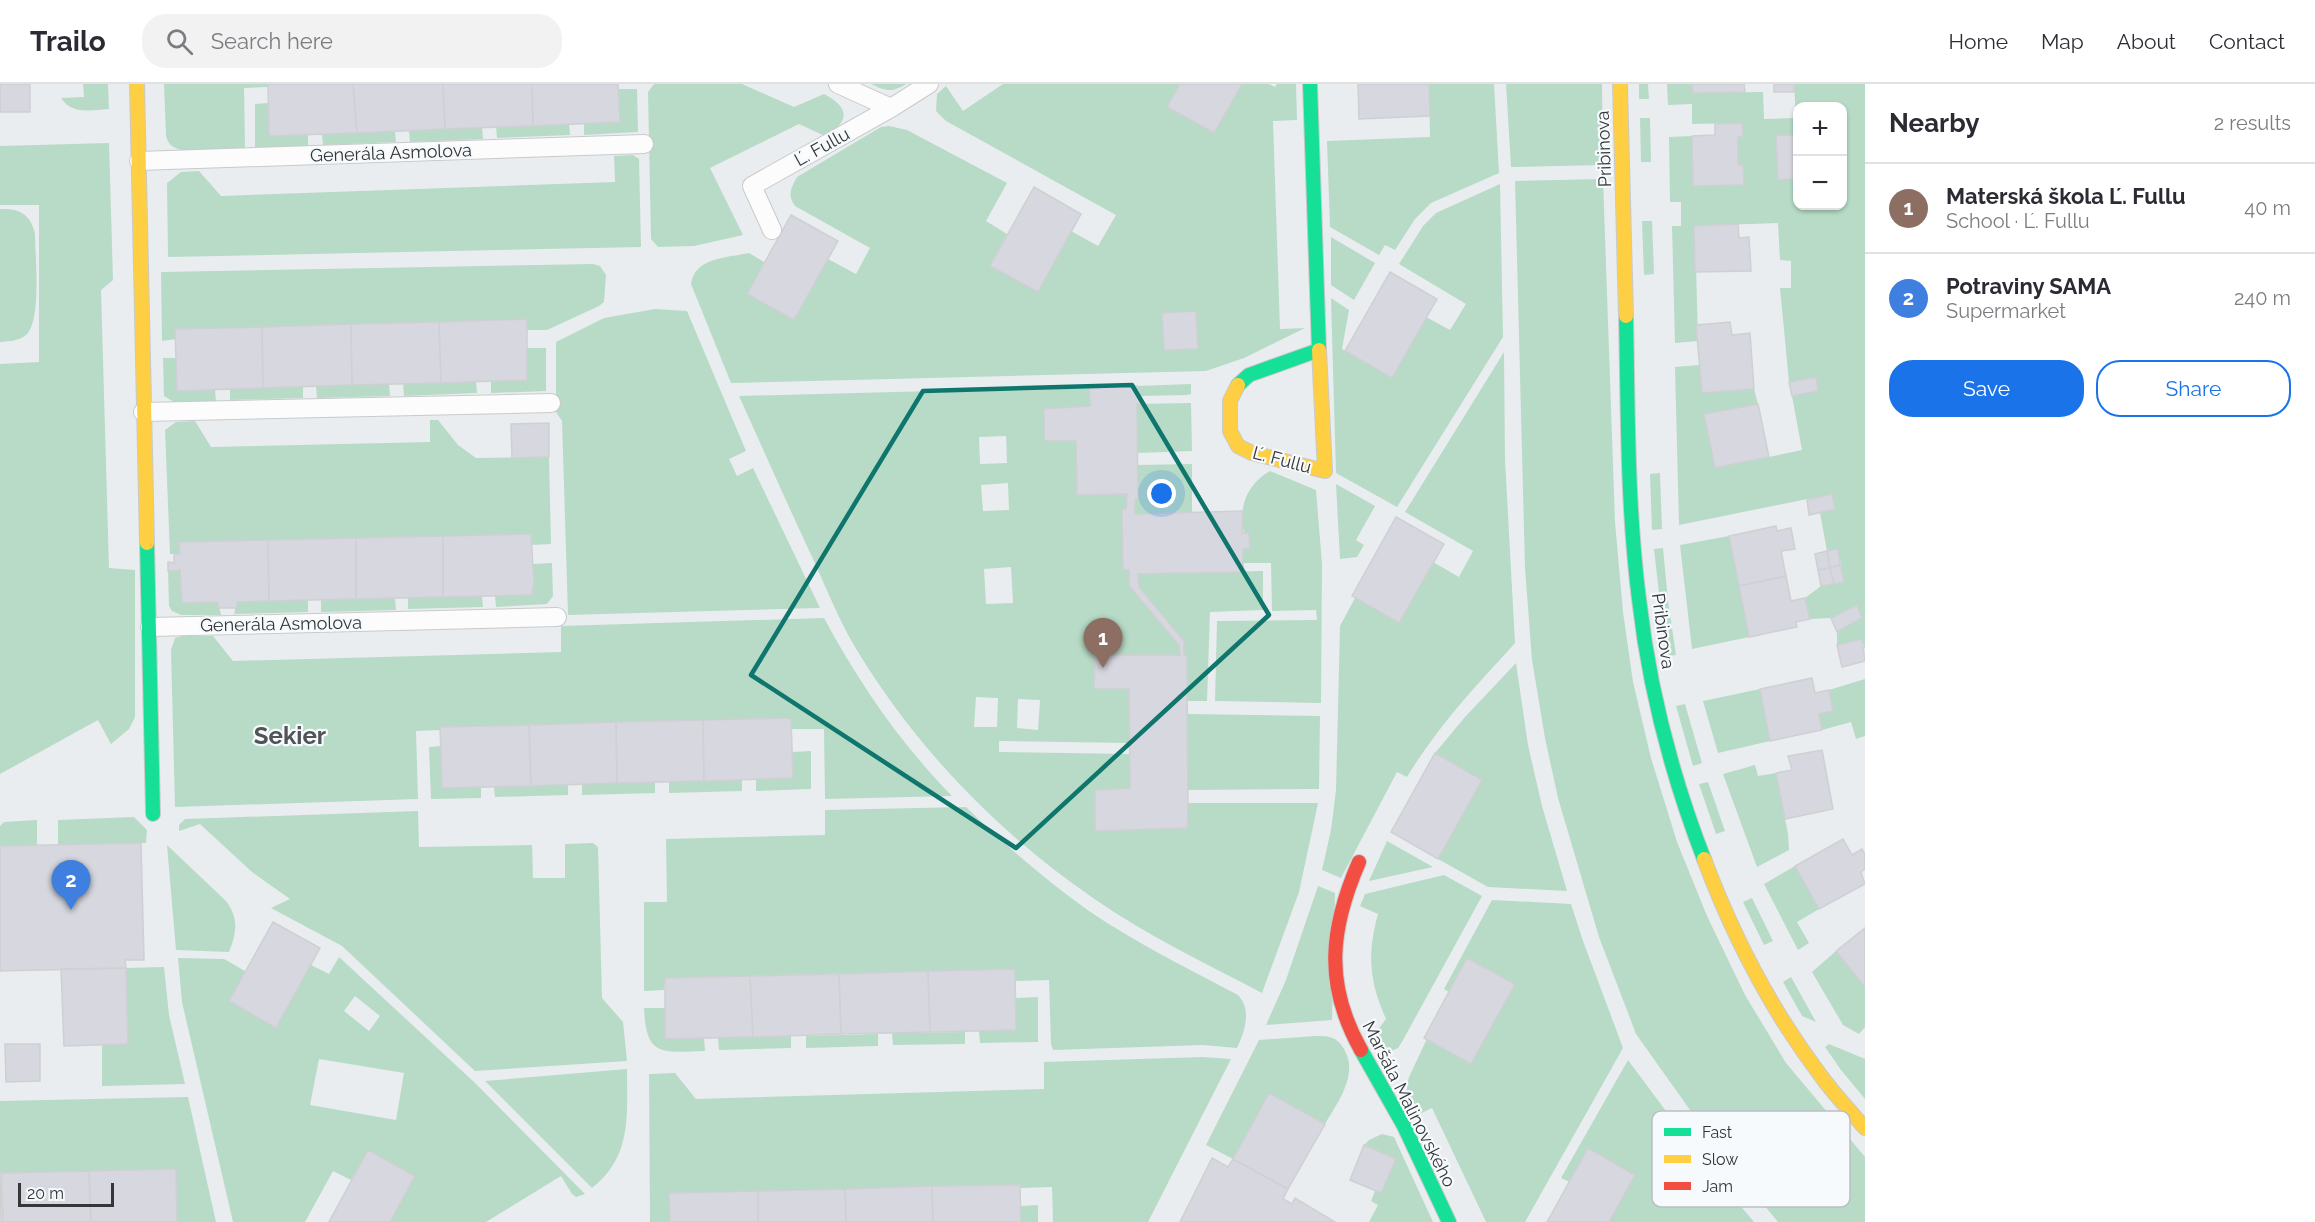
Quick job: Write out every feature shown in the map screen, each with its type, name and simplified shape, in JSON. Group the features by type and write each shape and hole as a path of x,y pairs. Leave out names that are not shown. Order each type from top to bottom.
{"street":[{"path":"137,84 153,814"},
{"name":"Ľ. Fullu","path":"1311,84 1325,471 1252,453 1238,446 1230,431 1230,400 1236,387 1249,375 1319,350"},
{"name":"Pribinova","path":"1620,84 1634,542 1642,623 1656,706 1677,780 1700,849 1722,904 1762,986 1813,1067 1849,1111"},
{"name":"Maršála Malinovského","path":"1359,862 1347,890 1336,937 1334,968 1339,996 1348,1027 1404,1126 1449,1222"},
{"name":"Pribinova","path":"1850,1112 1865,1128"}],"lane":[{"path":"838,84 891,108"},
{"name":"Ľ. Fullu","path":"772,231 753,186 929,84"},
{"name":"Generála Asmolova","path":"139,161 644,144"},
{"path":"143,412 551,403"},
{"name":"Generála Asmolova","path":"150,627 557,617"}],"highlighted area":[{"path":"1132,385 1269,615 1016,848 751,675 923,391"}],"green space":[{"path":"83,84 108,84 109,109 82,110 65,103 61,98 84,97"},
{"path":"164,84 268,84 268,87 244,88 245,148 183,150 172,146 166,136"},
{"path":"654,84 742,84 794,107 824,94 842,109 843,120 825,136 799,124 710,168 743,235 694,246 658,247 651,239 648,92"},
{"path":"871,84 906,84 897,89 888,90"},
{"path":"1003,84 1180,84 1167,107 1214,133 1242,84 1269,84 1275,87 1277,84 1296,84 1297,120 1273,121 1280,329 1305,328 1244,358 1206,371 731,383 691,284 694,275 699,268 713,260 749,253 764,262 747,294 794,320 828,259 856,274 870,248 795,206 791,198 791,191 797,177 881,127 889,126 907,130 1007,183 986,221 1007,234 990,265 1038,292 1071,231 1098,246 1116,215 946,121 936,111 937,94 946,86 963,111"},
{"path":"1429,84 1494,84 1499,173 1431,203 1415,219 1395,250 1385,245 1379,255 1330,227 1327,141 1430,137"},
{"path":"1506,84 1602,84 1603,165 1511,167"},
{"path":"1639,84 1648,84 1649,99 1639,99"},
{"path":"1667,84 1692,84 1693,93 1763,92 1764,119 1793,118 1793,210 1847,210 1847,102 1795,102 1794,84 1865,84 1865,650 1862,639 1837,645 1837,632 1857,605 1831,618 1810,619 1805,598 1821,586 1844,582 1838,549 1827,551 1820,513 1835,509 1832,494 1679,525 1675,367 1699,365 1702,393 1754,389 1758,404 1705,415 1769,457 1802,450 1792,396 1818,390 1815,377 1789,382 1780,288 1791,288 1791,261 1780,260 1778,223 1695,226 1698,341 1675,343 1672,226 1681,226 1681,202 1670,202 1669,137 1692,136 1694,186 1744,184 1743,165 1738,165 1738,137 1743,137 1742,123 1692,124 1692,104 1668,105"},
{"path":"619,89 637,89 638,132 584,135 584,124 620,122"},
{"path":"268,103 269,136 308,135 308,146 255,148 255,104"},
{"path":"1640,118 1650,118 1651,162 1641,162"},
{"path":"569,124 570,135 497,138 496,127"},
{"path":"482,127 483,139 410,142 409,131"},
{"path":"395,131 396,142 323,145 322,134"},
{"path":"109,143 113,280 101,290 109,568 135,570 135,717 129,729 111,744 98,720 0,774 0,364 39,362 39,205 0,205 0,146"},
{"path":"633,155 639,159 641,247 168,257 167,183 181,172 199,171 221,196 615,182 614,156"},
{"path":"1603,179 1615,522 1623,612 1633,682 1651,758 1677,842 1707,916 1745,995 1786,1063 1826,1111 1691,1111 1636,1034 1599,937 1558,798 1532,660 1525,568 1515,181"},
{"path":"1500,184 1503,337 1397,507 1336,473 1331,298 1349,310 1342,349 1392,377 1426,317 1450,330 1466,304 1399,264 1423,226 1436,213"},
{"path":"0,209 18,211 27,217 33,227 36,302 31,328 26,335 17,340 0,342"},
{"path":"1642,221 1652,221 1654,274 1644,275"},
{"path":"1331,237 1375,263 1354,300 1331,285"},
{"path":"593,264 600,266 606,275 604,302 547,330 527,330 526,319 262,327 162,341 161,272"},
{"path":"655,309 687,311 746,451 729,459 737,476 753,468 820,608 568,615 562,421 556,412 556,342 604,318"},
{"path":"527,348 546,348 546,391 491,393 491,381"},
{"path":"1504,352 1505,460 1515,643 1444,724 1407,777 1397,772 1341,878 1322,870 1331,830 1336,790 1340,626 1355,598 1399,623 1433,562 1459,577 1473,551 1405,512"},
{"path":"163,358 176,358 177,391 215,390 216,401 174,402 164,396"},
{"path":"476,381 477,393 404,396 403,383"},
{"path":"389,384 390,396 317,398 316,386"},
{"path":"1191,384 1191,394 1187,395 1140,396 1137,386"},
{"path":"303,387 303,398 230,400 230,389"},
{"path":"1089,387 1090,406 1044,409 1044,441 1076,441 1077,495 1127,494 1126,509 1122,510 1123,570 1129,570 1129,586 1179,645 1180,655 1095,655 1094,689 1129,689 1130,743 999,741 999,752 1130,754 1130,788 1095,791 1095,831 1188,828 1188,803 1318,803 1299,892 1262,993 1176,948 1093,898 1024,845 991,816 931,753 879,684 849,637 739,396","holes":["1006,436 1007,463 980,464 979,437","1008,483 1009,510 983,511 981,485","1011,567 1013,603 986,604 984,569","976,697 998,698 997,727 974,727","1018,699 1040,700 1038,730 1017,728"]},
{"path":"1191,403 1192,451 1137,453 1137,404"},
{"path":"430,420 438,420 458,445 476,458 549,457 551,544 531,545 531,534 180,542 180,554 170,554 165,430 176,422 195,421 211,447 430,442"},
{"path":"1192,464 1192,512 1135,514 1137,465"},
{"path":"1270,471 1316,490 1322,564 1321,703 1215,701 1217,621 1317,620 1316,610 1272,611 1271,563 1243,563 1243,549 1250,548 1243,527 1244,505 1253,486"},
{"path":"1660,473 1662,529 1652,530 1650,474"},
{"path":"1336,484 1375,506 1356,540 1364,545 1357,557 1340,559"},
{"path":"1729,536 1749,637 1692,649 1680,545"},
{"path":"1663,548 1676,655 1666,656 1654,549"},
{"path":"552,563 553,596 547,604 496,607 495,596 532,595 534,583 532,564"},
{"path":"180,570 182,603 218,602 221,615 181,615 172,611 169,606 168,571"},
{"path":"1263,571 1263,610 1210,612 1207,701 1187,701 1187,655 1184,655 1184,641 1139,587 1138,574"},
{"path":"482,596 483,607 408,609 408,598"},
{"path":"395,598 396,610 321,612 321,600"},
{"path":"308,600 308,612 234,614 237,602"},
{"path":"824,618 851,666 882,712 915,755 952,796 825,799 824,729 792,729 791,718 441,727 440,730 416,731 418,799 175,807 171,650 175,638 213,636 233,661 561,652 561,626"},
{"path":"1516,663 1528,745 1542,806 1567,891 1488,887 1438,859 1482,780 1435,753"},
{"path":"1865,679 1865,736 1856,739 1851,722 1822,730 1819,714 1833,711 1829,690"},
{"path":"1760,689 1770,741 1718,753 1703,701"},
{"path":"1685,704 1702,763 1693,766 1676,706"},
{"path":"1187,714 1320,716 1319,789 1188,790"},
{"path":"441,746 481,787 481,798 431,799 429,747"},
{"path":"811,751 811,789 756,791 756,779 793,778 792,752"},
{"path":"1755,765 1758,776 1776,773 1789,850 1757,867 1723,774"},
{"path":"742,780 742,791 669,793 669,782"},
{"path":"655,782 655,793 582,795 582,784"},
{"path":"1708,782 1725,831 1716,834 1699,784"},
{"path":"568,785 568,795 495,797 494,787"},
{"path":"966,807 1025,861 1089,911 1143,945 1238,995 1245,1007 1246,1021 1237,1048 1203,1045 1053,1050 1049,980 1015,981 1014,969 665,978 664,990 644,991 644,902 667,902 666,839 825,835 825,810"},
{"path":"418,811 419,847 532,845 533,878 565,878 565,844 593,843 598,847 602,998 623,1022 627,1061 475,1071 342,946 271,908 290,899 252,872 200,824 179,831 179,825 185,819"},
{"path":"134,817 147,830 146,843 58,845 58,820"},
{"path":"37,820 37,845 0,846 0,826 4,822"},
{"path":"1387,841 1433,867 1369,881"},
{"path":"167,845 230,906 235,925 234,938 229,952 176,950"},
{"path":"1795,866 1819,909 1797,922 1809,943 1798,950 1764,884"},
{"path":"1444,875 1482,896 1403,1040 1398,1048 1387,1053 1378,1046 1373,1036 1386,1019 1373,980 1371,955 1378,914 1360,906 1365,894"},
{"path":"1318,886 1335,893 1332,1020 1266,1025 1286,980"},
{"path":"1752,898 1773,941 1764,945 1743,902"},
{"path":"1492,900 1571,904 1623,1048 1525,1222 1486,1222 1432,1108 1411,1118 1407,1098 1409,1077 1449,992 1444,989"},
{"path":"1836,951 1865,987 1865,1027 1859,1034 1843,1025 1812,972"},
{"path":"339,957 474,1082 585,1194 576,1197 572,1194 561,1176 486,1222 390,1222 415,1176 368,1150 351,1180 333,1171 305,1222 233,1222 182,1002 178,958 224,959 245,971 229,1001 276,1028 311,965 329,974","holes":["355,996 380,1016 369,1031 344,1011","319,1059 404,1073 396,1120 310,1105"]},
{"path":"164,967 169,1015 185,1084 102,1086 102,1045 128,1044 126,968"},
{"path":"1791,977 1816,1022 1802,1016 1783,982"},
{"path":"1038,997 1038,1042 980,1043 979,1031 1016,1030 1015,998"},
{"path":"644,1008 665,1008 666,1039 704,1038 705,1051 678,1052 659,1049 648,1036"},
{"path":"965,1032 965,1044 893,1045 892,1033"},
{"path":"878,1034 878,1046 806,1048 806,1036"},
{"path":"791,1036 791,1048 719,1050 718,1038"},
{"path":"1329,1037 1339,1042 1348,1058 1348,1078 1345,1088 1325,1124 1269,1093 1233,1159 1206,1145 1259,1040"},
{"path":"1829,1044 1865,1059 1865,1099 1825,1047"},
{"path":"1203,1057 1231,1059 1148,1222 1053,1222 1052,1187 1020,1188 1020,1185 670,1193 670,1222 650,1222 649,1074 675,1073 696,1099 1044,1089 1044,1062"},
{"path":"1628,1060 1666,1111 1652,1111 1652,1207 1741,1207 1754,1222 1609,1222 1635,1175 1589,1149 1570,1182 1561,1178"},
{"path":"627,1069 626,1119 621,1149 605,1176 592,1188 485,1081"},
{"path":"188,1097 216,1222 177,1222 176,1169 0,1173 0,1101"},
{"path":"1382,1134 1394,1137 1433,1222 1369,1222 1378,1205 1371,1201 1375,1191 1381,1192 1396,1159 1364,1145"},
{"path":"1850,1139 1865,1157 1865,1222 1778,1222 1766,1207 1850,1207"},
{"path":"1038,1205 1038,1222 1021,1222 1021,1206"}],"building":[{"path":"0,84 30,84 30,112 0,112"},
{"path":"268,84 353,84 357,133 269,136"},
{"path":"353,84 443,84 445,129 357,133"},
{"path":"443,84 532,84 533,126 445,129"},
{"path":"532,84 618,84 620,122 533,126"},
{"path":"1180,84 1242,84 1214,133 1167,107"},
{"path":"1358,84 1429,84 1430,116 1359,119"},
{"path":"1692,84 1744,84 1745,92 1692,93"},
{"path":"1774,84 1794,84 1794,92 1774,92"},
{"path":"1742,123 1743,137 1738,137 1738,165 1743,165 1744,185 1693,186 1692,136 1715,135 1715,124"},
{"path":"1776,135 1793,135 1793,179 1778,180"},
{"path":"1034,187 1081,214 1038,292 990,266"},
{"path":"791,215 838,241 794,320 747,294"},
{"path":"1738,224 1739,238 1749,237 1751,271 1695,272 1694,226"},
{"path":"1390,272 1437,299 1392,378 1345,351"},
{"path":"1196,311 1198,349 1164,350 1162,313"},
{"path":"527,319 527,380 441,383 439,322"},
{"path":"439,322 441,383 352,385 351,324"},
{"path":"1730,322 1732,335 1750,333 1754,389 1702,393 1696,325"},
{"path":"351,324 352,385 263,388 262,327"},
{"path":"262,327 263,388 177,391 175,329"},
{"path":"1816,377 1818,391 1792,396 1789,382"},
{"path":"1137,386 1140,404 1137,404 1138,499 1135,499 1135,514 1243,511 1242,533 1249,533 1250,548 1243,549 1243,572 1138,574 1139,587 1184,641 1184,655 1187,655 1188,828 1095,831 1095,790 1130,788 1129,689 1094,689 1095,655 1180,655 1179,645 1129,586 1129,570 1123,570 1122,509 1126,509 1127,494 1077,495 1076,441 1044,441 1044,409 1090,406 1089,387"},
{"path":"1758,404 1769,457 1715,468 1704,414"},
{"path":"549,423 549,457 512,458 511,424"},
{"path":"1832,494 1835,509 1809,515 1807,500"},
{"path":"1396,517 1444,544 1399,623 1352,596"},
{"path":"1776,526 1777,531 1791,528 1795,549 1781,551 1786,576 1739,586 1729,536"},
{"path":"531,534 534,583 532,595 443,597 443,536"},
{"path":"443,536 443,597 356,599 356,538"},
{"path":"356,538 356,599 269,601 268,540"},
{"path":"268,540 269,601 237,602 237,608 218,608 218,602 182,603 180,570 168,571 168,562 174,563 174,554 180,554 179,542"},
{"path":"1838,549 1840,565 1830,568 1827,551"},
{"path":"1827,551 1830,568 1818,570 1815,554"},
{"path":"1840,565 1844,582 1834,584 1830,568"},
{"path":"1830,568 1834,584 1821,586 1818,570"},
{"path":"1786,576 1791,601 1805,598 1810,619 1796,622 1797,627 1749,637 1739,586"},
{"path":"1857,605 1862,618 1837,632 1831,618"},
{"path":"1862,639 1865,661 1842,667 1837,645"},
{"path":"1812,678 1815,693 1829,690 1833,711 1819,714 1822,730 1770,741 1760,689"},
{"path":"791,718 793,778 704,781 703,720"},
{"path":"703,720 704,781 617,783 616,722"},
{"path":"616,722 617,783 531,786 529,725"},
{"path":"529,725 531,786 442,788 440,727"},
{"path":"1822,750 1833,809 1785,819 1776,773 1792,770 1788,756"},
{"path":"1435,753 1482,780 1438,859 1391,832"},
{"path":"1843,839 1852,855 1862,849 1865,854 1865,869 1861,872 1865,884 1819,909 1795,866"},
{"path":"141,843 144,960 125,960 126,968 0,971 0,846"},
{"path":"273,922 320,948 276,1028 229,1001"},
{"path":"1865,928 1865,987 1836,951"},
{"path":"1467,958 1515,984 1471,1064 1424,1038"},
{"path":"126,968 128,1044 64,1046 61,969"},
{"path":"1015,969 1016,1030 930,1032 928,971"},
{"path":"928,971 930,1032 841,1034 839,974"},
{"path":"839,974 841,1034 753,1037 750,976"},
{"path":"750,976 753,1037 665,1039 665,978"},
{"path":"5,1044 40,1044 40,1081 6,1082"},
{"path":"1269,1093 1325,1124 1288,1189 1233,1159"},
{"path":"1364,1145 1396,1159 1381,1193 1350,1180"},
{"path":"1588,1148 1635,1175 1609,1222 1547,1222"},
{"path":"368,1150 415,1176 390,1222 329,1222"},
{"path":"1212,1158 1228,1167 1233,1159 1288,1189 1283,1199 1292,1204 1295,1198 1335,1222 1180,1222"},
{"path":"176,1169 177,1222 91,1222 89,1171"},
{"path":"89,1171 91,1222 3,1222 1,1173"},
{"path":"1,1173 3,1222 0,1222"},
{"path":"1020,1185 1021,1222 933,1222 932,1186"},
{"path":"932,1186 933,1222 846,1222 845,1189"},
{"path":"845,1189 846,1222 758,1222 758,1191"},
{"path":"758,1191 758,1222 670,1222 669,1193"}],"traffic: fast":[{"path":"1238,385 1249,375 1319,350 1310,84"},
{"path":"1626,316 1630,493 1643,632 1663,731 1692,828 1704,859"},
{"path":"147,543 153,814"},
{"path":"1361,1050 1404,1126 1449,1222"}],"traffic: slow":[{"path":"137,84 147,543"},
{"path":"1620,84 1626,316"},
{"path":"1238,385 1230,401 1230,431 1238,446 1252,453 1325,471 1319,350"},
{"path":"1704,859 1727,916 1770,999 1821,1076 1865,1128"}],"traffic: jam":[{"path":"1359,862 1342,910 1335,956 1336,979 1341,1002 1349,1026 1361,1050"}],"place":[{"name":"Materská škola Ľ. Fullu","path":"1103,668"},
{"name":"Potraviny SAMA","path":"71,910"}],"district":[{"name":"Sekier","path":"290,736"}]}
